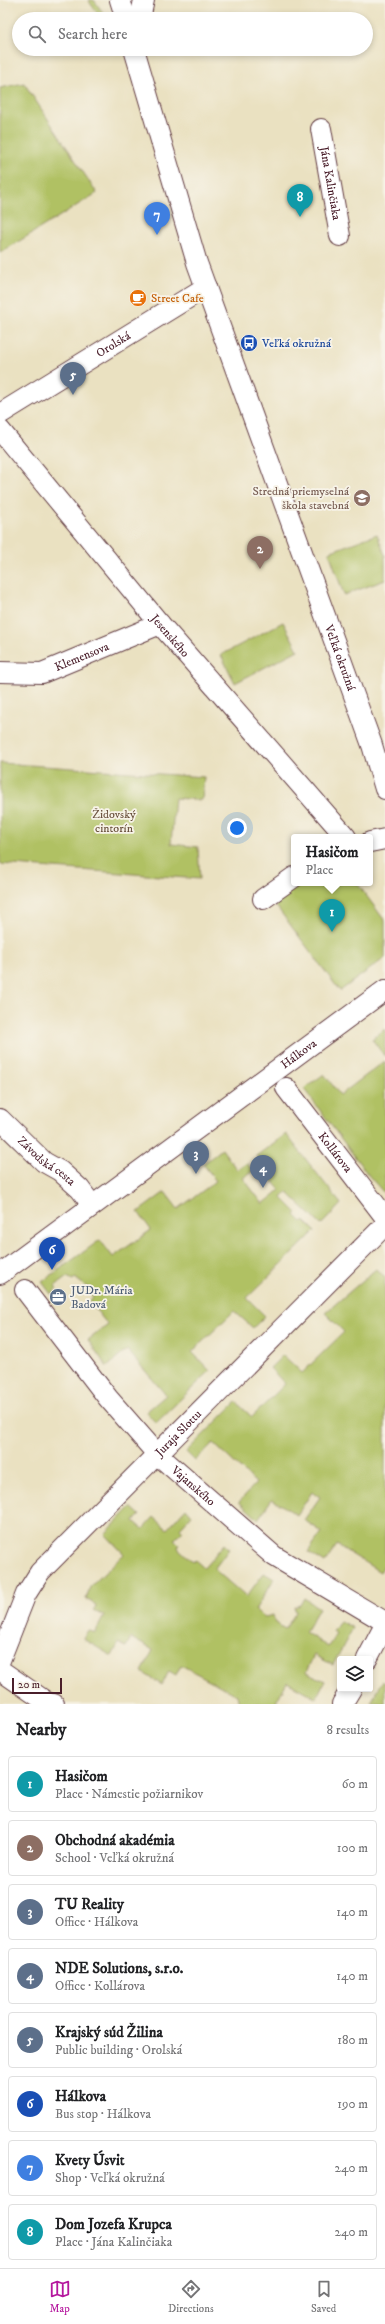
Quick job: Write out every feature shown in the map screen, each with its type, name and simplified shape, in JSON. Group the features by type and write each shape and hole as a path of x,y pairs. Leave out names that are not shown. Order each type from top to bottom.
{"street":[{"path":"120,0 124,12"},
{"path":"141,12 144,0"},
{"name":"Veľká okružná","path":"136,56 184,222 206,288 372,745 385,789"},
{"name":"Veľká okružná","path":"143,56 147,95"},
{"name":"Jána Kalinčiaka","path":"321,129 340,236"},
{"name":"Orolská","path":"0,414 206,288"},
{"name":"Jesenského","path":"0,430 160,624 343,834"},
{"name":"Klemensova","path":"0,672 42,673 160,624"},
{"path":"373,841 385,839"},
{"path":"263,899 291,879"},
{"name":"Hálkova","path":"0,1274 385,990"},
{"name":"Kollárova","path":"286,1088 385,1217"},
{"name":"Závodská cesta","path":"0,1119 44,1162 60,1171 80,1189 92,1205"},
{"name":"Juraja Slottu","path":"0,1660 26,1594 40,1572 385,1225"},
{"name":"Vajanského","path":"25,1290 108,1398 157,1454 274,1556 385,1622"},
{"path":"369,1656 385,1625"},
{"path":"0,1670 48,1702 54,1704"},
{"path":"342,1704 348,1692"}],"green space":[{"path":"88,0 94,0 102,12 96,12"},
{"path":"24,83 97,193 0,253 0,88"},
{"path":"377,534 385,555 385,580 344,595 329,552"},
{"path":"283,622 298,650 235,683 221,655"},
{"name":"Židovský cintorín","path":"0,763 204,777 202,800 175,798 171,844 198,847 200,879 0,864"},
{"path":"296,886 359,886 385,921 385,958 340,991 273,902"},
{"path":"385,1029 385,1057 372,1039"},
{"path":"385,1061 385,1194 369,1176 304,1089 324,1074 340,1095"},
{"path":"286,1134 341,1204 321,1225 287,1192 282,1198 297,1213 295,1215 302,1222 304,1220 315,1231 247,1298 265,1316 253,1328 234,1311 192,1352 210,1371 156,1423 146,1412 166,1395 127,1350 107,1367 88,1340 108,1325 89,1301 93,1297 90,1293 92,1291 75,1278 73,1280 67,1277 55,1286 57,1288 51,1294 42,1282 100,1240 113,1257 151,1230 138,1212 165,1192 178,1209 216,1181 203,1164 222,1149 237,1170 247,1163 253,1171 243,1178 263,1204 280,1190 265,1173 268,1171 256,1156"},
{"path":"376,1269 385,1277 385,1564 380,1572 337,1545 325,1563 308,1552 322,1532 304,1520 320,1497 312,1492 297,1515 272,1499 258,1519 239,1502 256,1483 213,1443 195,1461 186,1452 236,1402 252,1417 285,1384 270,1368 283,1355 302,1373 344,1332 325,1313"},
{"path":"131,1507 140,1515 134,1521 143,1529 154,1517 167,1529 186,1508 192,1515 180,1528 183,1531 174,1540 179,1545 178,1548 193,1562 195,1560 204,1568 224,1544 229,1549 214,1569 246,1597 264,1573 274,1579 255,1610 265,1617 273,1615 275,1623 285,1629 296,1612 294,1607 300,1605 304,1598 319,1608 305,1632 328,1647 336,1634 333,1632 340,1621 353,1628 333,1665 314,1655 306,1672 325,1681 316,1698 287,1682 276,1702 280,1704 239,1704 237,1695 181,1665 176,1675 169,1671 162,1685 142,1672 153,1650 131,1638 126,1647 119,1643 112,1656 83,1639 88,1630 95,1633 104,1616 94,1610 96,1605 86,1599 90,1587 124,1554 105,1534"},
{"path":"383,1680 385,1682 385,1704 371,1702"}],"place":[{"name":"Dom Jozefa Krupca","path":"300,217"},
{"name":"Kvety Úsvit","path":"157,235"},
{"name":"Street Cafe","path":"138,298"},
{"name":"Veľká okružná","path":"249,343"},
{"name":"Krajský súd Žilina","path":"73,395"},
{"name":"Stredná priemyselná škola stavebná","path":"362,498"},
{"name":"Obchodná akadémia","path":"260,569"},
{"name":"Hasičom","path":"332,932"},
{"name":"TU Reality","path":"196,1174"},
{"name":"NDE Solutions, s.r.o.","path":"263,1188"},
{"name":"Hálkova","path":"52,1270"},
{"name":"JUDr. Mária Badová","path":"58,1297"}]}
